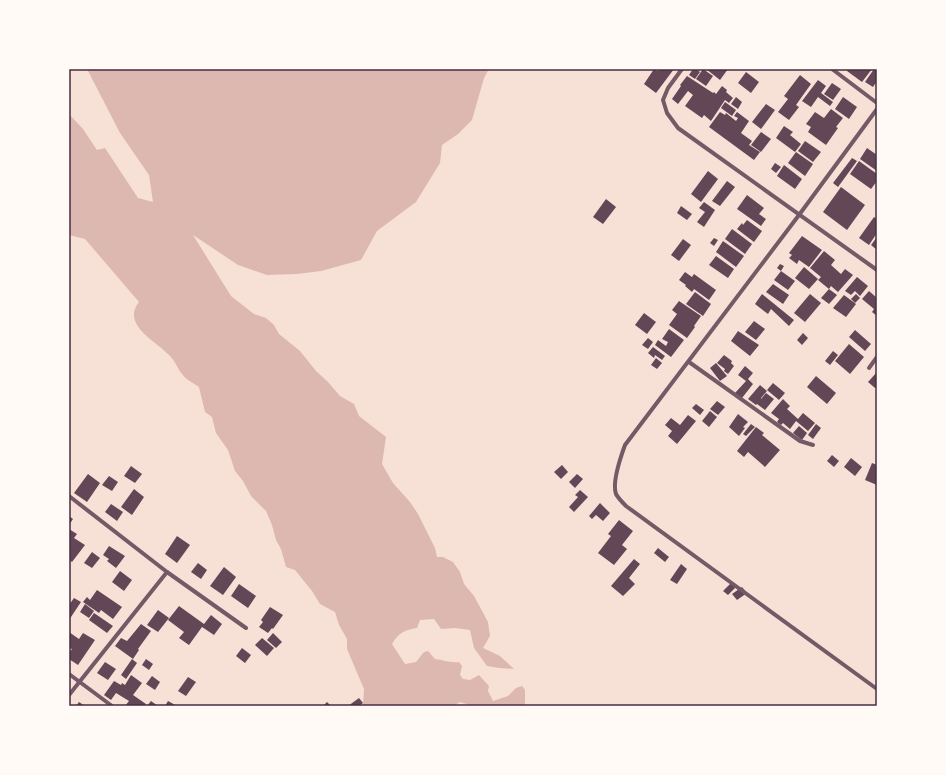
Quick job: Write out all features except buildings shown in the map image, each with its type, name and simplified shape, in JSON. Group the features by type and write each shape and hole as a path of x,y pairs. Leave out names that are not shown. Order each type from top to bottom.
{"street":[{"path":"682,69 668,88 663,100 667,113 678,128 877,270"},
{"path":"832,69 877,103"},
{"path":"877,109 689,362 625,445 620,458 616,486 616,494 626,506 877,689"},
{"path":"869,368 877,357"},
{"path":"689,362 800,441 813,445"},
{"path":"69,496 167,572 246,628"},
{"path":"69,695 167,572"},
{"path":"69,674 112,706"}],"shaded area":[{"path":"87,69 489,69 484,78 472,120 458,134 442,145 440,163 416,202 377,231 361,260 321,271 297,274 267,275 238,265 193,235 231,296 254,314 266,318 274,325 279,334 300,351 316,371 340,396 354,404 359,416 386,437 382,464 393,483 410,502 418,514 435,548 437,557 443,557 453,562 460,572 464,584 474,596 488,622 490,636 483,648 500,656 514,669 487,666 474,648 470,630 455,628 441,629 434,619 420,620 417,628 403,632 392,644 405,664 416,662 424,652 428,651 435,659 459,662 462,666 460,675 463,679 470,680 479,675 489,686 488,691 493,701 508,696 516,688 522,686 525,690 525,704 523,706 473,706 460,702 453,706 363,706 364,689 347,649 347,639 339,625 335,612 320,604 312,591 295,570 286,567 281,549 276,540 266,511 251,496 243,481 235,471 228,450 216,433 212,417 205,412 199,387 184,376 170,356 142,332 137,325 134,318 135,310 139,302 85,239 69,235 69,114 83,129 97,150 105,148 138,198 153,202 149,175 120,133"}]}
